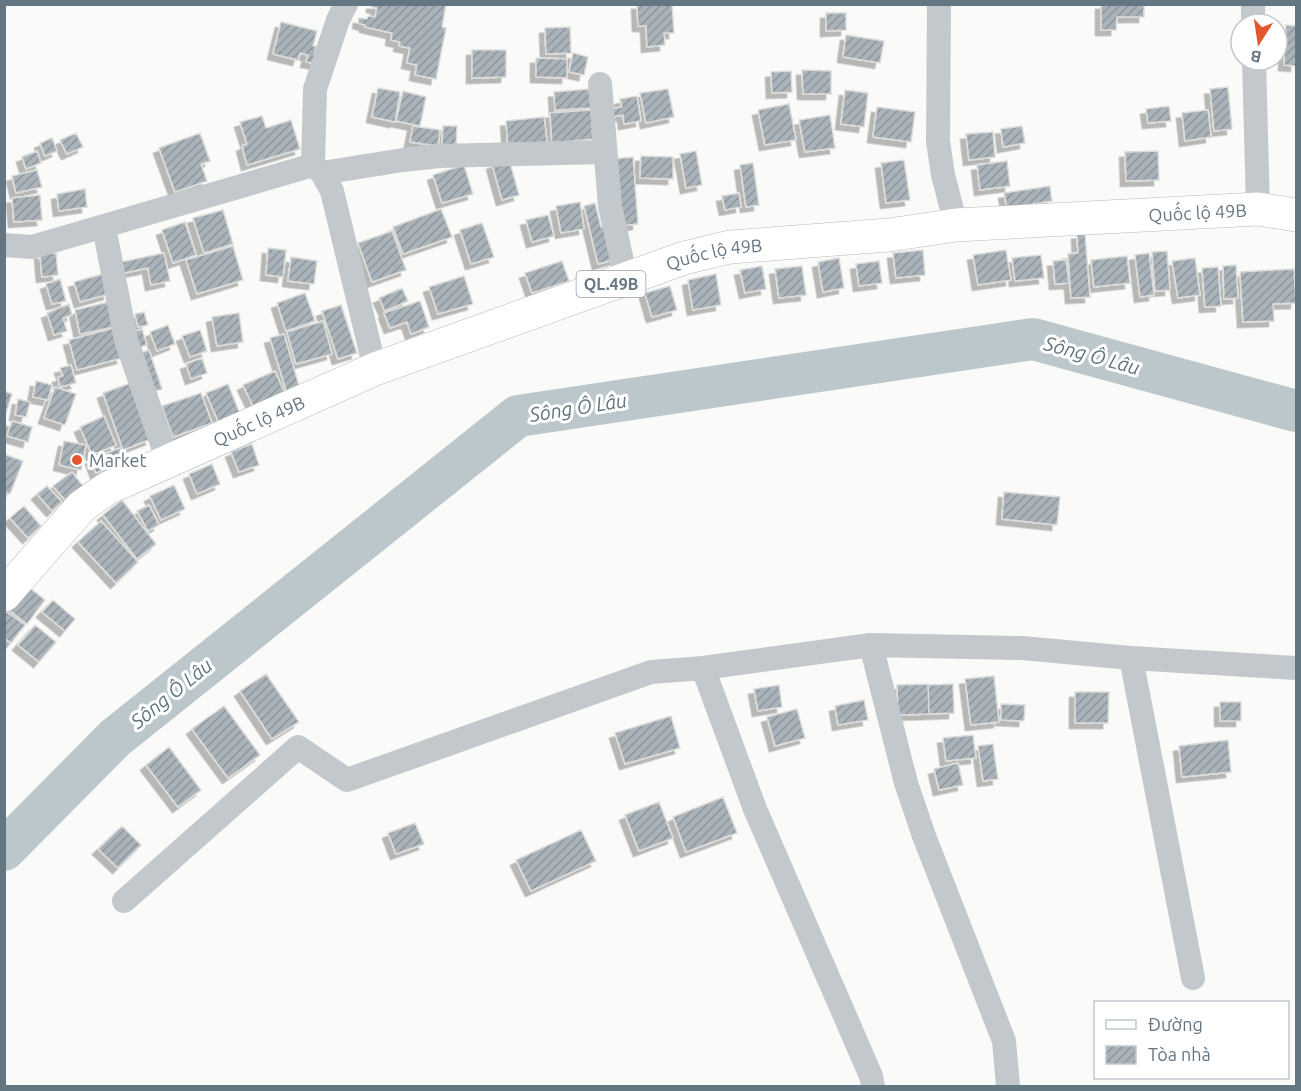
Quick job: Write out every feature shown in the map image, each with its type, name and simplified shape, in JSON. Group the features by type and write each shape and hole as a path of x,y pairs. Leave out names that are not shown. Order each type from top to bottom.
{"main road":[{"name":"Quốc lộ 49B","path":"4,595 82,506 108,488 375,369 684,258 730,247 890,236 956,225 1258,209 1296,215"}],"street":[{"path":"346,4 338,20 315,89 318,169 332,191 375,369"},
{"path":"939,4 938,141 943,175 956,225"},
{"path":"1254,72 1258,209"},
{"path":"600,84 610,206 626,279"},
{"path":"4,245 32,247 318,169 439,156 605,152"},
{"path":"104,227 126,340 168,461"},
{"path":"871,645 906,783 924,836 1004,1041 1008,1086"},
{"path":"124,901 298,747 347,780 651,672 703,668 871,645 1022,648 1296,668"},
{"path":"1131,657 1193,978"},
{"path":"703,668 755,809 871,1076 873,1086"}],"building":[{"path":"372,4 446,4 442,27 446,28 436,79 415,75 417,65 407,63 410,48 399,46 400,42 391,40 392,33 365,27 358,23 359,18 375,17 377,8 372,7"},
{"path":"637,4 672,4 674,33 664,33 665,45 647,47 646,26 638,26"},
{"path":"1101,4 1144,4 1144,17 1117,17 1116,30 1101,30"},
{"path":"826,13 846,13 846,30 826,31"},
{"path":"281,22 317,31 313,46 316,46 314,56 318,64 306,62 308,55 300,53 298,60 273,54"},
{"path":"1289,25 1296,26 1296,66 1289,65"},
{"path":"570,27 571,53 546,54 545,28"},
{"path":"846,35 884,41 880,63 843,57"},
{"path":"472,50 506,50 506,77 472,78"},
{"path":"573,53 588,57 584,75 569,72"},
{"path":"536,58 567,59 567,78 536,77"},
{"path":"802,70 831,71 831,94 803,94"},
{"path":"791,71 792,92 772,93 771,72"},
{"path":"1228,87 1232,129 1214,131 1210,89"},
{"path":"378,88 400,92 395,122 372,117"},
{"path":"589,89 591,108 555,110 554,92"},
{"path":"668,89 674,117 646,123 640,93"},
{"path":"845,90 868,93 864,127 841,124"},
{"path":"403,91 426,97 420,126 396,121"},
{"path":"637,96 641,121 624,124 623,115 612,117 611,109 622,107 620,99"},
{"path":"789,104 796,140 765,145 758,110"},
{"path":"1169,106 1171,121 1148,123 1146,109"},
{"path":"877,107 915,112 911,142 873,137"},
{"path":"591,110 593,139 552,143 550,113"},
{"path":"1208,110 1211,137 1185,141 1182,113"},
{"path":"830,115 835,148 805,152 799,120"},
{"path":"262,116 266,128 291,120 300,149 247,165 242,146 247,144 240,122"},
{"path":"544,117 547,142 508,146 506,121"},
{"path":"413,126 440,130 438,146 410,142"},
{"path":"443,126 457,126 456,147 442,146"},
{"path":"1022,126 1025,143 1003,147 1001,129"},
{"path":"993,132 995,157 969,160 966,134"},
{"path":"76,133 83,147 67,154 60,140"},
{"path":"200,133 210,161 201,164 207,181 175,192 159,148"},
{"path":"52,138 57,151 45,156 40,143"},
{"path":"37,151 41,163 26,169 22,157"},
{"path":"696,151 702,185 686,188 680,154"},
{"path":"1158,151 1159,180 1126,181 1125,152"},
{"path":"641,156 673,157 673,179 640,178"},
{"path":"633,157 638,224 619,226 613,159"},
{"path":"509,159 519,195 502,200 492,164"},
{"path":"904,160 910,200 886,203 881,163"},
{"path":"1007,161 1010,186 980,190 977,165"},
{"path":"753,163 759,205 746,207 740,165"},
{"path":"464,165 473,194 442,203 433,175"},
{"path":"37,170 42,187 16,193 12,176"},
{"path":"1050,186 1052,201 1007,208 1004,193"},
{"path":"85,189 87,207 59,211 57,194"},
{"path":"739,193 741,207 725,210 722,196"},
{"path":"40,195 42,220 14,222 12,198"},
{"path":"580,202 584,229 561,233 556,206"},
{"path":"595,203 601,227 608,225 616,259 598,264 584,206"},
{"path":"441,209 452,237 403,254 393,227"},
{"path":"223,210 233,244 204,253 193,218"},
{"path":"548,215 554,236 532,242 526,220"},
{"path":"185,222 196,255 173,263 162,230"},
{"path":"482,223 494,257 471,264 460,230"},
{"path":"392,231 406,270 372,282 358,243"},
{"path":"1085,233 1090,297 1071,298 1068,254 1078,253 1077,234"},
{"path":"233,246 243,280 197,294 186,260"},
{"path":"268,248 286,250 283,277 266,275"},
{"path":"923,250 925,275 896,278 893,253"},
{"path":"1006,250 1011,280 978,285 973,255"},
{"path":"1167,251 1170,290 1155,291 1152,252"},
{"path":"56,253 58,275 42,277 40,254"},
{"path":"164,253 170,281 151,285 148,268 124,273 121,262"},
{"path":"1149,253 1154,295 1140,297 1135,255"},
{"path":"1041,255 1044,278 1015,281 1012,258"},
{"path":"1127,256 1130,283 1094,287 1091,260"},
{"path":"291,257 317,261 314,284 288,281"},
{"path":"839,258 844,288 823,292 818,262"},
{"path":"1195,258 1200,295 1178,298 1172,261"},
{"path":"1066,260 1069,283 1055,284 1053,261"},
{"path":"562,261 569,281 532,293 525,273"},
{"path":"879,261 882,283 859,286 856,264"},
{"path":"1236,265 1238,298 1224,299 1223,266"},
{"path":"762,266 766,289 745,293 740,270"},
{"path":"802,266 806,295 779,298 775,269"},
{"path":"1218,267 1221,306 1205,307 1202,268"},
{"path":"1294,269 1296,303 1273,304 1274,321 1243,322 1240,272"},
{"path":"103,274 109,294 80,302 74,282"},
{"path":"716,274 721,305 693,310 688,280"},
{"path":"464,276 473,304 438,314 429,287"},
{"path":"60,279 66,301 52,304 46,284"},
{"path":"670,286 677,310 652,317 645,293"},
{"path":"402,288 408,301 385,311 379,298"},
{"path":"305,293 315,321 286,331 277,303"},
{"path":"420,301 429,327 411,334 407,322 390,328 384,313"},
{"path":"109,302 114,327 80,334 75,310"},
{"path":"69,304 72,315 63,318 67,331 54,335 47,313"},
{"path":"341,305 357,353 338,359 322,311"},
{"path":"144,312 148,325 138,327 135,314"},
{"path":"239,313 243,342 217,346 212,317"},
{"path":"323,321 332,354 296,364 287,332"},
{"path":"168,325 175,344 157,351 150,332"},
{"path":"114,328 122,358 77,370 69,340"},
{"path":"142,329 147,345 138,348 133,332"},
{"path":"200,330 207,351 190,357 182,336"},
{"path":"284,334 300,389 287,393 270,338"},
{"path":"149,350 162,389 147,394 134,355"},
{"path":"202,358 207,373 191,379 186,364"},
{"path":"71,365 76,383 60,387 58,377 63,376 60,368"},
{"path":"275,371 286,396 255,410 243,385"},
{"path":"36,381 52,385 48,400 33,397"},
{"path":"131,383 151,439 123,450 103,393"},
{"path":"228,384 242,419 221,428 206,393"},
{"path":"55,387 76,394 65,425 44,418"},
{"path":"4,391 12,394 4,419"},
{"path":"201,393 212,423 173,437 162,406"},
{"path":"18,399 30,402 26,417 15,415"},
{"path":"104,416 116,445 92,455 80,427"},
{"path":"12,421 32,427 28,442 7,436"},
{"path":"64,441 86,445 81,470 59,465"},
{"path":"252,444 259,465 239,472 231,452"},
{"path":"120,448 126,462 96,473 91,459"},
{"path":"4,454 23,461 10,494 4,492"},
{"path":"212,464 220,484 197,494 189,474"},
{"path":"72,472 83,486 65,500 53,486"},
{"path":"174,485 185,509 161,520 150,496"},
{"path":"47,486 62,502 52,511 37,494"},
{"path":"1004,492 1060,497 1057,525 1002,519"},
{"path":"122,500 156,544 137,559 103,515"},
{"path":"149,505 159,525 148,531 137,511"},
{"path":"24,506 41,526 28,538 10,518"},
{"path":"101,521 138,562 116,583 78,542"},
{"path":"26,585 45,600 27,624 8,609"},
{"path":"53,600 75,619 65,631 42,612"},
{"path":"7,612 25,625 11,643 4,638 4,615"},
{"path":"35,625 56,642 39,662 18,645"},
{"path":"266,674 299,722 272,739 240,691"},
{"path":"994,676 999,722 971,725 965,679"},
{"path":"928,684 929,714 898,715 897,685"},
{"path":"953,684 954,713 929,714 928,685"},
{"path":"779,685 782,707 758,711 754,689"},
{"path":"1075,692 1109,692 1108,723 1075,723"},
{"path":"864,700 868,720 838,725 835,706"},
{"path":"1220,702 1241,702 1241,721 1220,721"},
{"path":"1001,704 1025,705 1024,721 1001,720"},
{"path":"224,706 260,755 228,778 192,729"},
{"path":"797,709 805,738 775,746 767,717"},
{"path":"671,716 680,748 625,764 615,733"},
{"path":"973,735 976,758 946,761 943,738"},
{"path":"1228,740 1231,772 1182,777 1179,746"},
{"path":"993,744 998,779 983,781 978,746"},
{"path":"169,747 201,790 178,807 146,765"},
{"path":"958,763 963,785 939,790 934,769"},
{"path":"723,797 737,833 686,852 673,817"},
{"path":"659,802 673,838 639,851 625,815"},
{"path":"415,823 424,844 396,854 388,833"},
{"path":"122,826 141,845 118,868 98,849"},
{"path":"581,830 596,861 531,891 516,860"}],"waterway":[{"name":"Sông Ô Lâu","path":"4,850 115,738 518,416 1033,339 1296,411"}],"place":[{"name":"Market","path":"77,460"}]}
